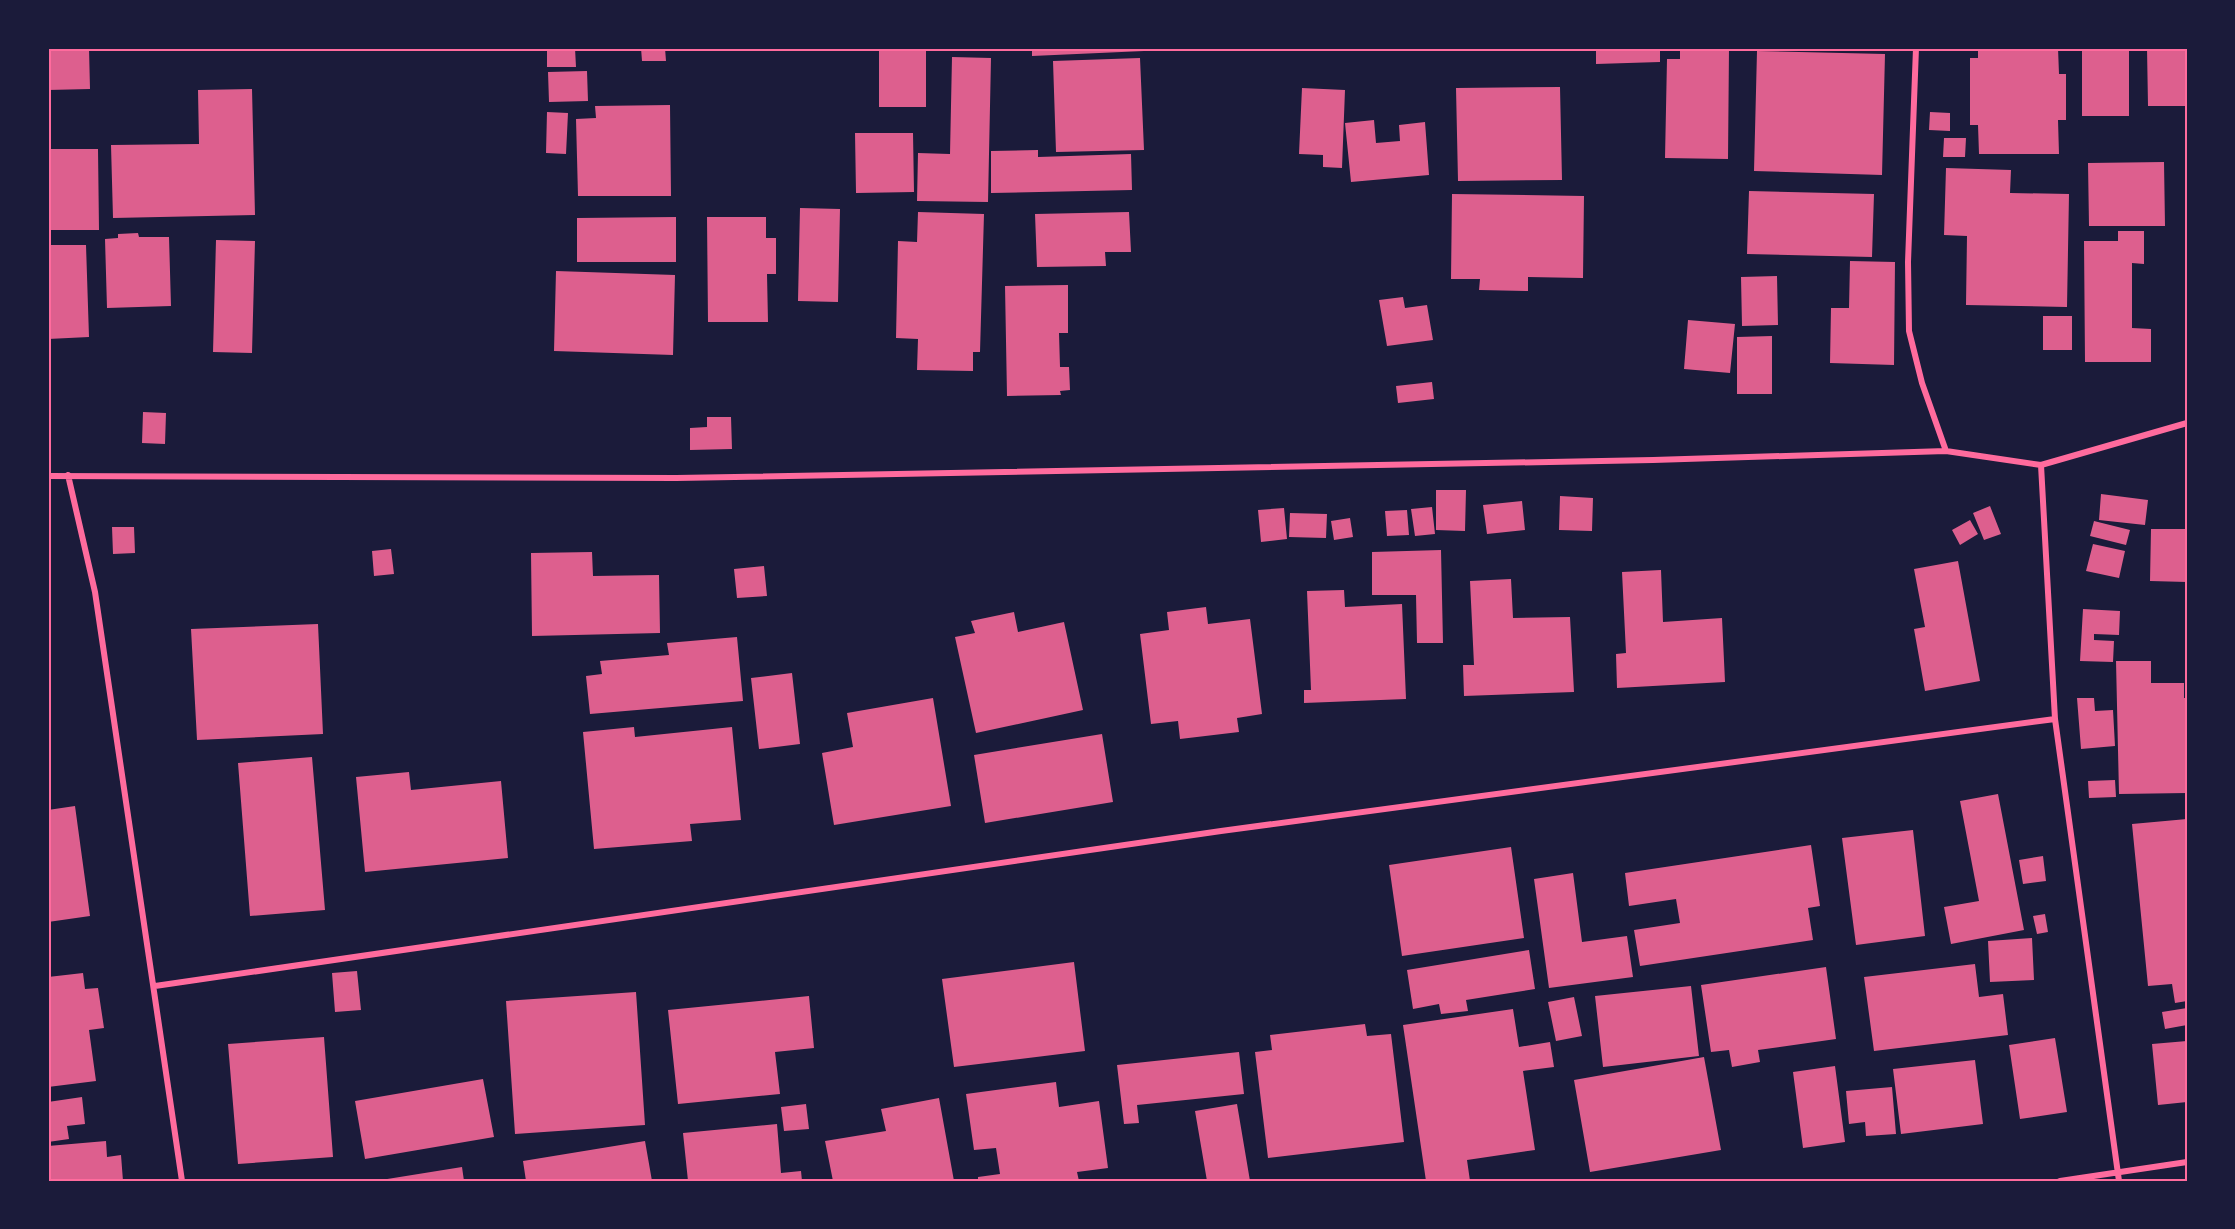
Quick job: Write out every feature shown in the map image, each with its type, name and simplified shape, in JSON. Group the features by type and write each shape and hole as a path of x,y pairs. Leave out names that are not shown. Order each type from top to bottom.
{"street":[{"path":"1916,48 1908,262 1909,331 1922,383 1946,452"},
{"path":"48,476 676,478 1653,460 1946,452 2041,465 2187,423"},
{"path":"2041,465 2055,719 2119,1177"},
{"path":"68,475 95,592 182,1181"},
{"path":"155,986 1209,833 2055,719"},
{"path":"2060,1181 2119,1177 2187,1162"}],"building":[{"path":"48,48 89,48 90,89 48,90"},
{"path":"547,48 575,48 576,67 547,67"},
{"path":"641,48 665,48 666,61 642,61"},
{"path":"879,48 926,48 926,107 879,107"},
{"path":"945,48 988,48 988,50 945,51"},
{"path":"1032,48 1144,48 1144,51 1032,56"},
{"path":"1596,48 1660,48 1660,62 1596,64"},
{"path":"1680,48 1729,48 1728,159 1665,158 1667,59 1680,59"},
{"path":"1978,48 2058,48 2059,74 2066,74 2066,120 2058,120 2059,154 1979,154 1978,125 1970,125 1970,58 1978,58"},
{"path":"2082,48 2129,48 2129,116 2082,116"},
{"path":"2147,48 2187,48 2187,106 2148,106"},
{"path":"1757,51 1885,54 1882,175 1754,171"},
{"path":"952,57 991,58 988,202 917,201 918,153 950,154"},
{"path":"1140,58 1144,150 1056,152 1053,61"},
{"path":"587,71 588,101 549,102 548,72"},
{"path":"1560,87 1562,180 1458,181 1456,88"},
{"path":"1302,88 1345,90 1342,168 1323,167 1323,155 1299,154"},
{"path":"252,89 255,215 113,218 111,145 199,144 198,90"},
{"path":"670,105 671,196 578,196 576,119 596,118 595,106"},
{"path":"547,112 568,113 566,154 546,153"},
{"path":"1930,112 1950,113 1950,131 1929,130"},
{"path":"1374,120 1376,143 1400,141 1399,125 1425,122 1429,175 1351,182 1345,123"},
{"path":"855,133 913,133 914,192 856,193"},
{"path":"1944,138 1966,138 1965,157 1943,157"},
{"path":"48,149 98,149 99,230 48,230"},
{"path":"1038,150 1038,157 1131,154 1132,190 991,193 991,151"},
{"path":"2164,162 2165,226 2089,226 2088,163"},
{"path":"1946,168 2011,170 2010,193 2069,194 2067,307 1966,305 1967,236 1944,235"},
{"path":"1749,191 1874,194 1872,257 1747,254"},
{"path":"1452,194 1584,196 1583,278 1528,277 1528,291 1479,290 1480,279 1451,279"},
{"path":"800,208 840,209 838,302 798,301"},
{"path":"918,212 984,214 980,352 973,352 973,371 917,370 918,339 896,338 898,241 917,242"},
{"path":"1129,212 1131,252 1105,252 1106,266 1037,267 1035,214"},
{"path":"676,217 676,262 577,262 577,218"},
{"path":"707,217 766,217 766,238 776,238 776,274 767,274 768,322 708,322"},
{"path":"2118,231 2144,231 2144,264 2132,263 2132,328 2151,329 2151,362 2085,362 2084,241 2118,241"},
{"path":"138,233 139,237 169,237 171,306 107,308 105,239 118,238 118,234"},
{"path":"216,240 255,241 252,353 213,352"},
{"path":"48,245 86,245 89,337 48,339"},
{"path":"1850,261 1895,262 1894,365 1830,363 1831,308 1849,308"},
{"path":"556,271 675,275 673,355 554,351"},
{"path":"1777,276 1778,325 1742,326 1741,277"},
{"path":"1068,285 1068,333 1059,333 1060,367 1069,367 1070,390 1060,391 1061,395 1007,396 1005,286"},
{"path":"1403,297 1405,308 1427,305 1433,340 1387,346 1379,300"},
{"path":"2043,316 2072,316 2072,350 2043,350"},
{"path":"1688,320 1735,324 1730,373 1684,369"},
{"path":"1772,336 1772,394 1737,394 1737,337"},
{"path":"1432,382 1434,399 1398,403 1396,386"},
{"path":"143,412 166,413 165,444 142,443"},
{"path":"707,417 731,417 732,449 690,450 690,428 707,427"},
{"path":"1436,490 1466,490 1465,531 1436,530"},
{"path":"2101,494 2148,500 2145,525 2099,520"},
{"path":"1560,496 1593,498 1592,531 1559,530"},
{"path":"1522,501 1525,530 1487,534 1483,505"},
{"path":"1990,506 2001,534 1984,540 1973,513"},
{"path":"1432,507 1435,534 1415,536 1411,509"},
{"path":"1284,508 1287,539 1261,542 1258,510"},
{"path":"1407,510 1409,535 1387,536 1385,511"},
{"path":"1290,513 1327,514 1326,538 1289,537"},
{"path":"1350,518 1353,537 1334,540 1331,521"},
{"path":"1970,520 1978,534 1960,545 1952,530"},
{"path":"2094,521 2130,530 2126,545 2090,536"},
{"path":"112,527 134,527 135,553 113,554"},
{"path":"2151,529 2187,529 2187,582 2150,581"},
{"path":"2093,544 2125,551 2119,578 2086,571"},
{"path":"391,549 394,574 374,576 372,551"},
{"path":"1441,550 1443,643 1417,643 1416,595 1372,595 1372,552"},
{"path":"592,552 593,576 659,575 660,633 532,636 531,553"},
{"path":"1958,561 1980,681 1925,691 1914,629 1925,627 1914,569"},
{"path":"764,566 767,596 737,598 734,569"},
{"path":"1661,570 1663,622 1722,618 1725,682 1617,688 1616,654 1626,653 1622,572"},
{"path":"1511,579 1513,618 1570,617 1574,692 1464,696 1463,665 1474,665 1470,581"},
{"path":"1344,590 1345,607 1402,604 1406,699 1304,703 1304,690 1311,690 1307,591"},
{"path":"1206,607 1208,624 1250,619 1262,714 1237,718 1239,732 1180,739 1178,721 1151,724 1140,634 1169,630 1167,612"},
{"path":"2083,609 2120,611 2119,635 2094,634 2094,640 2114,641 2113,662 2080,661"},
{"path":"1014,612 1018,632 1064,622 1083,710 976,733 955,637 975,633 971,621"},
{"path":"318,624 323,734 197,740 191,629"},
{"path":"737,637 743,701 590,714 586,676 602,674 600,661 669,655 667,643"},
{"path":"2116,661 2151,661 2151,683 2184,683 2184,698 2187,698 2187,793 2119,794"},
{"path":"792,673 800,744 759,749 751,678"},
{"path":"933,698 951,806 834,825 822,753 853,747 847,713"},
{"path":"2077,698 2094,698 2095,711 2113,710 2115,746 2081,749"},
{"path":"634,727 635,737 732,727 741,820 690,824 692,841 594,849 583,732"},
{"path":"1102,734 1113,802 985,823 974,755"},
{"path":"312,757 325,910 250,916 238,763"},
{"path":"409,772 411,790 501,781 508,858 365,872 356,777"},
{"path":"2115,780 2116,797 2089,798 2088,781"},
{"path":"1998,794 2024,930 1951,944 1944,907 1979,901 1960,801"},
{"path":"75,806 90,916 48,922 48,810"},
{"path":"2187,819 2187,1001 2175,1003 2172,984 2148,986 2132,824"},
{"path":"1913,830 1925,936 1856,945 1842,838"},
{"path":"1811,845 1820,906 1808,908 1813,940 1640,966 1634,930 1680,923 1676,899 1629,906 1625,873"},
{"path":"1511,847 1524,938 1402,956 1389,865"},
{"path":"2043,856 2046,881 2023,884 2019,860"},
{"path":"1573,873 1582,942 1627,936 1633,977 1549,988 1534,879"},
{"path":"2045,914 2048,932 2037,934 2033,916"},
{"path":"2032,938 2034,980 1990,982 1988,941"},
{"path":"1529,950 1535,989 1466,1000 1468,1011 1441,1014 1439,1004 1413,1009 1407,970"},
{"path":"1074,962 1085,1051 954,1067 942,979"},
{"path":"1975,964 1979,997 2003,994 2008,1035 1874,1051 1864,977"},
{"path":"1826,967 1836,1039 1758,1050 1760,1062 1732,1067 1729,1050 1711,1052 1701,985"},
{"path":"357,971 361,1010 335,1012 332,973"},
{"path":"83,973 85,989 98,988 104,1028 89,1030 96,1081 48,1087 48,977"},
{"path":"1691,986 1699,1056 1603,1067 1595,996"},
{"path":"636,992 645,1125 515,1134 506,1001"},
{"path":"809,996 814,1048 775,1052 780,1094 678,1104 668,1010"},
{"path":"1574,997 1582,1036 1556,1041 1548,1002"},
{"path":"2187,1008 2187,1025 2165,1029 2162,1012"},
{"path":"1513,1009 1519,1047 1550,1042 1554,1067 1523,1071 1535,1150 1467,1160 1470,1181 1426,1181 1403,1025"},
{"path":"1365,1024 1367,1036 1391,1034 1404,1142 1268,1158 1255,1052 1272,1050 1270,1035"},
{"path":"324,1037 333,1157 238,1164 228,1044"},
{"path":"2055,1038 2067,1112 2020,1119 2009,1045"},
{"path":"2187,1041 2187,1102 2158,1105 2152,1044"},
{"path":"1239,1052 1244,1094 1137,1105 1139,1123 1124,1124 1117,1065"},
{"path":"1704,1057 1721,1150 1590,1172 1574,1080"},
{"path":"1975,1060 1983,1124 1901,1134 1893,1069"},
{"path":"1835,1066 1845,1142 1803,1148 1793,1072"},
{"path":"483,1079 494,1137 365,1159 355,1101"},
{"path":"1056,1082 1059,1107 1099,1101 1108,1168 1077,1172 1079,1181 978,1181 978,1177 1000,1174 996,1148 974,1150 966,1094"},
{"path":"1892,1087 1896,1134 1866,1136 1865,1122 1849,1124 1846,1091"},
{"path":"82,1097 85,1124 67,1126 69,1139 48,1142 48,1102"},
{"path":"939,1098 954,1181 833,1181 825,1141 886,1131 881,1109"},
{"path":"806,1104 809,1129 784,1131 781,1107"},
{"path":"1237,1104 1250,1181 1207,1181 1195,1111"},
{"path":"777,1124 781,1173 801,1171 802,1181 688,1181 683,1133"},
{"path":"106,1141 107,1157 121,1155 123,1181 48,1181 48,1146"},
{"path":"645,1141 652,1181 526,1181 523,1161"},
{"path":"462,1167 464,1181 381,1181 381,1180"}]}
